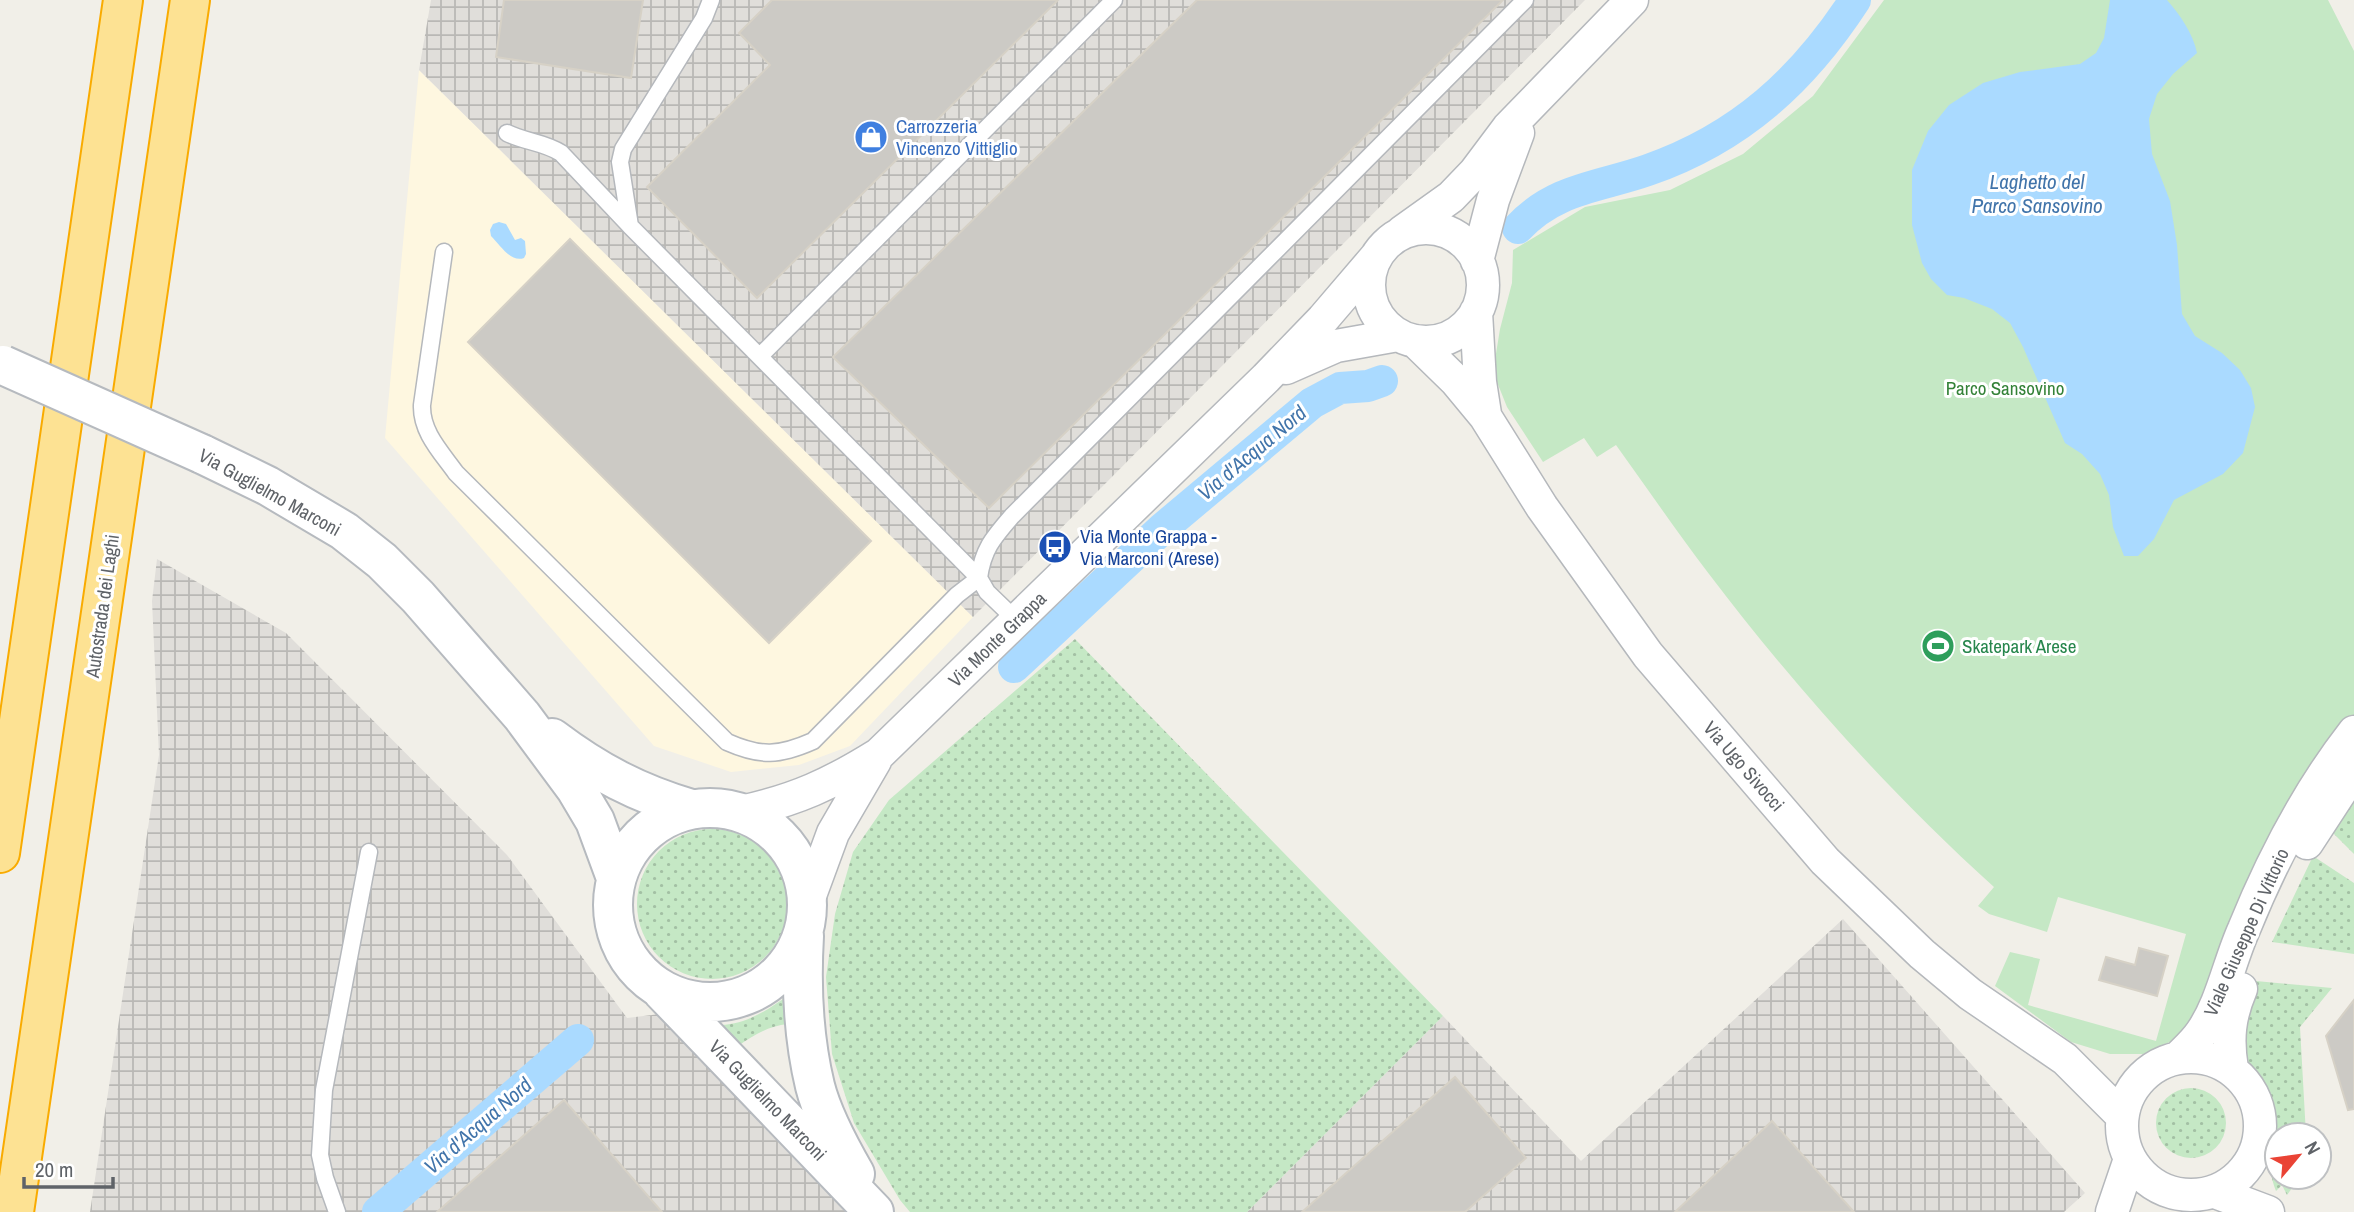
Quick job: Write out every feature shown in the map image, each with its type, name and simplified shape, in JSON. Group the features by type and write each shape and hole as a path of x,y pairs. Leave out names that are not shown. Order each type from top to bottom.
{"highway":[{"path":"0,853 123,0"},
{"name":"Autostrada dei Laghi","path":"13,1212 190,0"}],"street":[{"path":"1401,233 1419,228 1436,229 1453,235 1467,246 1477,261 1483,287 1476,313 1465,327 1450,337 1433,342 1407,338 1384,324 1374,309 1369,292 1370,274 1376,257 1387,243 1451,197 1475,172 1508,128 1632,0"},
{"path":"1477,261 1505,165 1518,133 1536,101"},
{"name":"Via Monte Grappa","path":"741,812 802,796 839,779 879,754 1266,378 1323,319 1376,257"},
{"name":"Via Ugo Sivocci","path":"1476,313 1485,416"},
{"name":"Via Monte Grappa","path":"1266,378 1315,353 1336,346 1407,338"},
{"name":"Via Ugo Sivocci","path":"1407,338 1456,381 1485,416 1542,507 1648,655 1825,861 1922,954 2001,1016 2065,1059 2122,1116"},
{"name":"Via Guglielmo Marconi","path":"2,365 268,486 344,531 382,561 418,597 522,716 586,804 616,878"},
{"name":"Via Guglielmo Marconi","path":"522,716 576,756 612,778 649,797 691,809"},
{"name":"Viale Giuseppe Di Vittorio","path":"2179,1058 2201,1033 2211,1015 2244,929 2273,864 2312,794 2354,732"},
{"name":"Via Monte Grappa","path":"806,918 832,833 879,754"},
{"name":"Viale Giuseppe Di Vittorio","path":"2231,1069 2228,1045 2232,1009 2283,891 2311,837 2354,771"},
{"path":"716,808 741,812 767,826 788,846 802,872 806,918 793,957 777,976 757,991 734,1000 709,1003 684,999 661,990 635,967 619,940 613,909 616,878 627,854 644,834 665,818 691,809 716,808"},
{"name":"Via Guglielmo Marconi","path":"806,918 802,982 804,1017 815,1088 841,1150 876,1212"},
{"name":"Via Guglielmo Marconi","path":"661,990 876,1212"},
{"path":"2195,1056 2214,1060 2231,1069 2247,1085 2257,1104 2261,1126 2257,1148 2250,1165 2235,1180 2215,1192 2186,1196 2169,1193 2146,1179 2130,1159 2124,1146 2122,1116 2132,1089 2141,1077 2157,1065 2195,1056"},
{"name":"Via Ugo Sivocci","path":"2065,1059 2141,1077"},
{"path":"2112,1212 2130,1159"},
{"path":"2250,1165 2267,1212"},
{"path":"2215,1192 2267,1212"},
{"path":"2130,1212 2169,1193"}],"lane":[{"path":"630,226 620,162 623,149 704,18 711,0"},
{"path":"760,356 1114,0"},
{"path":"444,252 422,418 432,439 456,473 727,742 748,751 770,754 795,749 813,741 957,595 979,578 982,558 990,541 1012,516 1525,0"},
{"path":"508,133 550,146 561,153 979,578 993,599 1016,620"},
{"path":"337,1212 320,1155 324,1090 369,852"}],"shaded area":[{"path":"431,0 1585,0 973,617 419,70"},
{"path":"419,70 973,617 850,746 799,765 731,772 654,746 385,438"},
{"path":"157,559 286,633 507,855 627,1018 660,1014 846,1212 90,1212 159,755 152,601"},
{"path":"1843,919 2085,1193 2064,1212 1247,1212 1443,1016 1581,1161"}],"green space":[{"name":"Parco Sansovino","path":"1884,0 2328,0 2354,51 2354,718 2196,1020 2174,1040 2143,1054 2110,1054 2071,1042 1995,986 2010,952 2040,959 2028,1005 2156,1041 2186,934 2058,897 2047,932 1989,914 1978,906 1994,887 1881,776 1809,697 1741,616 1616,445 1597,457 1584,438 1543,462 1507,407 1493,372 1500,329 1512,283 1513,250 1585,207 1670,190 1743,154 1813,96"},
{"path":"1075,639 1443,1016 1247,1212 910,1212 854,1123 832,1054 826,977 835,914 853,852 889,800"},
{"path":"2354,788 2354,854 2329,829"},
{"path":"712,829 741,834 765,851 782,875 787,904 782,933 765,957 741,974 712,979 683,974 659,957 642,933 637,904 642,875 659,851 683,834"},
{"path":"2313,856 2354,883 2354,954 2272,942"},
{"path":"2256,981 2332,988 2300,1027 2305,1121 2272,1121 2269,1099 2243,1054 2245,1018"},
{"path":"786,997 788,1024 762,1032 738,1046 721,1025 747,1019"},
{"path":"2191,1088 2216,1098 2226,1123 2216,1148 2191,1158 2166,1148 2156,1123 2166,1098"}],"water":[{"name":"Laghetto del Parco Sansovino","path":"2110,0 2167,0 2185,25 2195,46 2197,53 2173,74 2157,94 2149,119 2152,154 2170,201 2177,245 2182,314 2195,336 2222,353 2240,370 2251,388 2255,407 2243,453 2223,474 2174,500 2154,539 2138,556 2124,556 2113,527 2109,495 2100,474 2082,454 2065,443 2010,323 1992,309 1964,298 1947,295 1931,279 1922,263 1912,225 1912,170 1928,131 1949,105 1983,83 2020,72 2080,64 2096,53 2104,38"},
{"path":"493,224 506,224 515,240 521,238 525,241 524,258 510,256 491,236"}],"building":[{"path":"504,0 643,0 631,78 496,57"},
{"path":"772,0 1058,0 757,298 647,187 770,65 739,33"},
{"path":"1197,0 1503,0 989,508 833,357"},
{"path":"570,239 871,541 769,643 468,342"},
{"path":"2139,948 2168,956 2157,996 2099,980 2106,957 2135,965"},
{"path":"2354,1000 2354,1109 2348,1110 2326,1036"},
{"path":"1455,1077 1526,1158 1465,1212 1302,1212"},
{"path":"564,1100 662,1212 437,1212"},
{"path":"1772,1121 1854,1212 1675,1212"}],"waterway":[{"name":"Via d'Acqua Nord","path":"1518,228 1547,204 1579,190 1648,170 1681,157 1740,123 1791,81 1814,56 1855,0"},
{"name":"Via d'Acqua Nord","path":"1014,667 1163,528 1312,403 1340,388 1368,386 1382,381"},
{"name":"Via d'Acqua Nord","path":"378,1212 578,1040"}],"place":[{"name":"Carrozzeria Vincenzo Vittiglio","path":"871,137"},
{"name":"Via Monte Grappa - Via Marconi (Arese)","path":"1055,547"},
{"name":"Skatepark Arese","path":"1938,646"}]}
